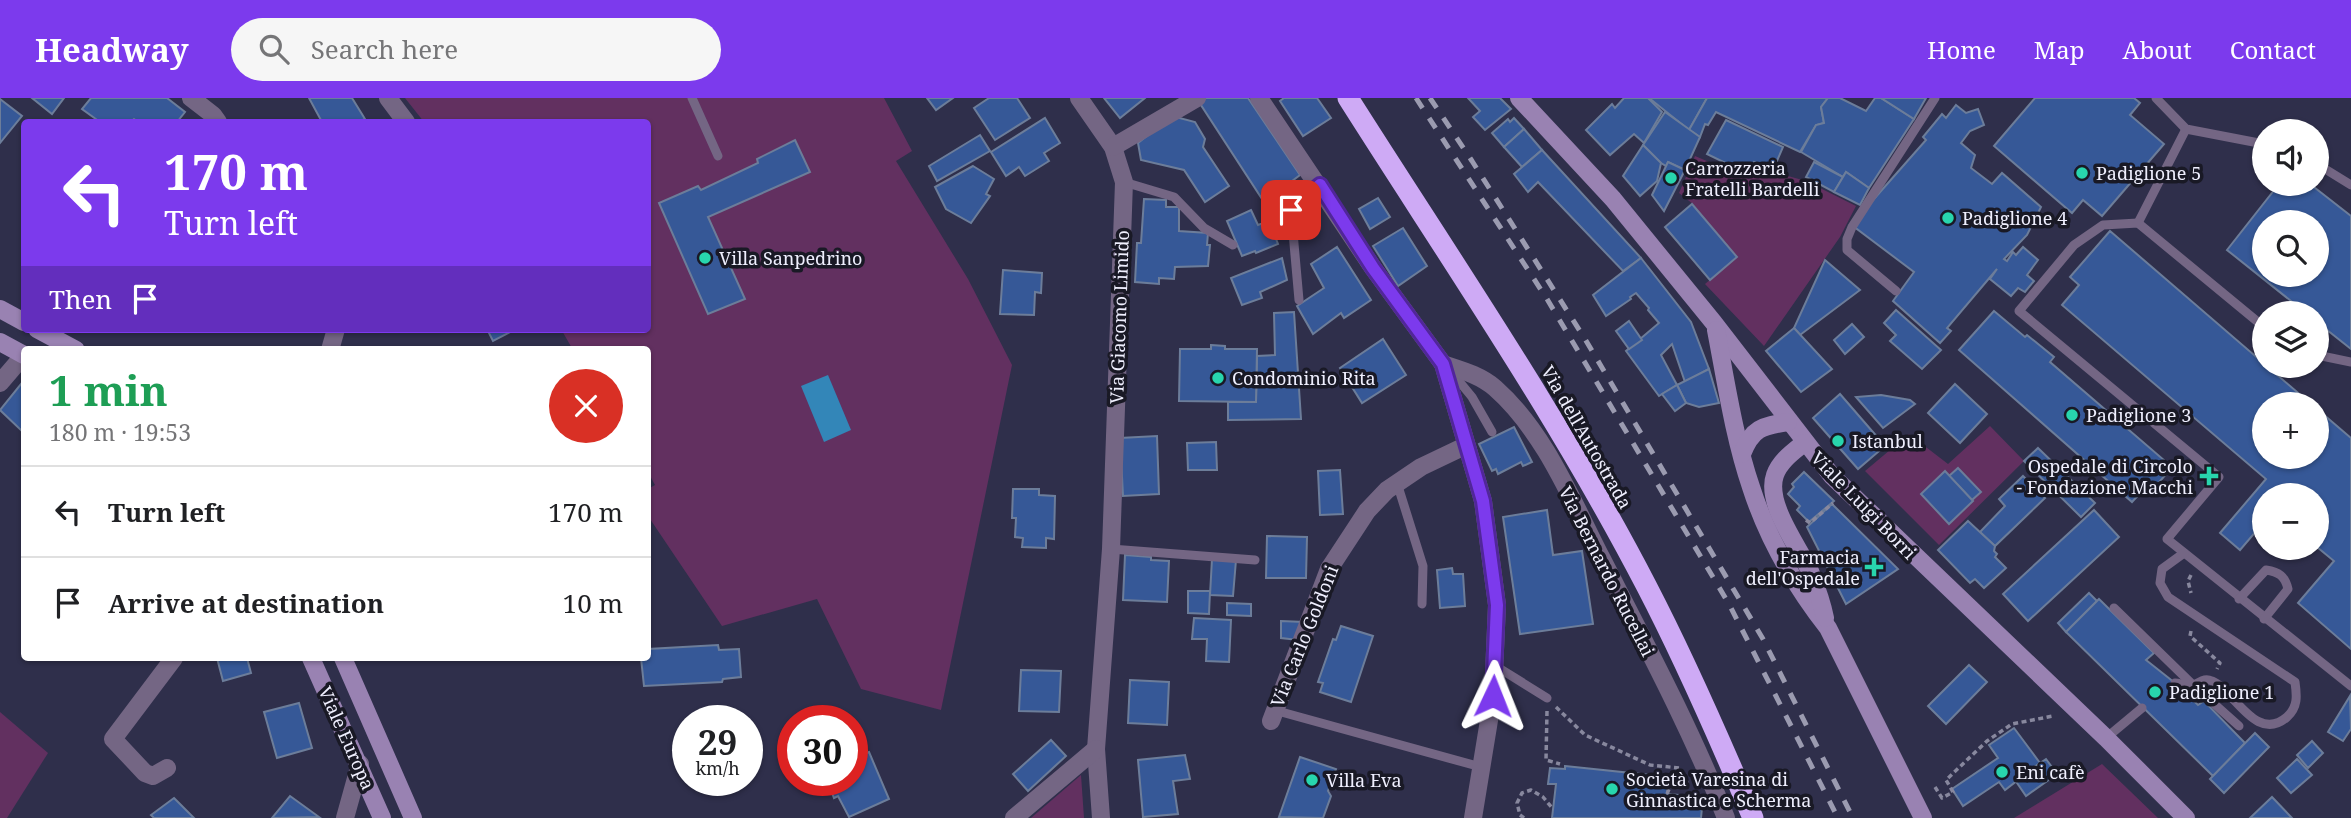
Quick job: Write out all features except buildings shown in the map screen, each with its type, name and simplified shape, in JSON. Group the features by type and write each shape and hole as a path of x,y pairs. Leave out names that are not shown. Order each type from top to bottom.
{"highway":[{"name":"Via dell'Autostrada","path":"1348,98 1525,375 1640,574 1716,730 1753,818"}],"street":[{"path":"191,98 216,119"},
{"path":"388,98 404,119"},
{"name":"Via Giacomo Limido","path":"1079,98 1113,147 1124,182 1111,549 1096,749 1101,818"},
{"path":"1113,147 1197,98"},
{"path":"1259,98 1320,185 1373,268 1444,364 1465,446 1483,501 1497,605 1493,696 1473,818"},
{"name":"Viale Luigi Borri","path":"1519,98 1613,199 1714,323 1804,443 1840,484 2186,818"},
{"path":"0,309 21,321"},
{"path":"1714,323 1751,488 1771,536 1810,606 1828,628"},
{"path":"44,333 69,346"},
{"path":"0,342 21,353"},
{"path":"0,383 21,358"},
{"name":"Via Bernardo Rucellai","path":"1444,364 1478,376 1494,388 1521,416 1546,454 1635,624 1712,783 1726,818"},
{"path":"1742,454 1748,438 1756,430 1788,422"},
{"path":"1804,443 1775,473 1773,484 1777,508 1810,572 1828,628 1923,818"},
{"name":"Via Carlo Goldoni","path":"1272,716 1329,569 1367,511 1387,490 1421,467 1465,446"},
{"path":"167,768 153,776 145,773 113,739 172,661"},
{"name":"Viale Europa","path":"312,661 382,818"},
{"name":"Viale Europa","path":"344,661 413,818"},
{"path":"1014,818 1096,749"},
{"path":"345,818 360,764"}],"lane":[{"path":"692,98 718,156"},
{"path":"1896,291 1847,250 1847,239 1852,227 1935,98"},
{"path":"2156,98 2186,129 2252,142"},
{"path":"2138,223 2186,129"},
{"path":"2329,171 2351,185"},
{"path":"1124,182 1174,197 1204,228 1233,245"},
{"path":"1299,300 1291,210 1320,185"},
{"path":"2252,317 2138,223 2103,225 2074,246 2019,311 2219,477 2167,539 2351,686"},
{"path":"2329,357 2351,362"},
{"path":"1444,364 1472,397 1492,432"},
{"path":"1397,483 1423,566 1422,604"},
{"path":"1111,549 1255,560"},
{"path":"2175,683 2193,685 2203,679 2213,681 2252,718 2267,724 2282,722 2293,711 2297,696 2295,682 2168,597 2160,583 2162,569 2184,553"},
{"path":"2239,598 2266,570 2277,571 2286,580 2288,589 2264,619"},
{"path":"2114,608 2239,726"},
{"path":"1494,666 1547,698"},
{"path":"2106,738 2142,708"},
{"path":"1272,716 1480,767"}],"path":[{"path":"1803,517 1810,523 1833,502"},
{"path":"1547,698 1546,760 1560,764"},
{"path":"1547,698 1585,735 1650,765 1679,768 1688,784 1672,782 1667,793"},
{"path":"1935,787 1942,798 1953,792 1946,780 1986,741 2012,724 2056,715"},
{"path":"1524,818 1520,815 1517,803 1522,793 1531,790 1543,797 1553,809"}],"shaded area":[{"path":"405,98 884,98 912,151 896,161 968,279 1012,365 941,710 861,689 817,599 722,626 651,520 651,487 655,485 651,478 651,346 571,346 563,333 651,333 651,119 422,119"},
{"path":"1695,156 1749,179 1755,167 1806,181 1856,206 1840,237 1764,346 1705,284 1737,257 1693,204 1679,193"},
{"path":"1990,426 2024,461 1939,545 1865,471 1909,434 1948,464"},
{"path":"0,712 48,753 7,818 0,818"},
{"path":"2102,764 2158,818 2014,818"},
{"path":"1081,775 1084,818 1031,818"}],"water":[{"path":"828,375 851,430 824,442 801,386"}],"railway":[{"path":"1416,98 1547,299 1729,604 1838,818"},
{"path":"1430,98 1585,339 1763,639 1853,818"}],"place":[{"name":"Padiglione 5","path":"2082,173"},
{"name":"Carrozzeria Fratelli Bardelli","path":"1671,178"},
{"name":"Padiglione 4","path":"1948,218"},
{"name":"Villa Sanpedrino","path":"705,258"},
{"name":"Condominio Rita","path":"1218,378"},
{"name":"Padiglione 3","path":"2072,415"},
{"name":"Istanbul","path":"1838,441"},
{"name":"Ospedale di Circolo - Fondazione Macchi","path":"2209,476"},
{"name":"Farmacia dell'Ospedale","path":"1874,567"},
{"name":"Padiglione 1","path":"2155,692"},
{"name":"Eni cafè","path":"2002,772"},
{"name":"Villa Eva","path":"1312,780"},
{"name":"Società Varesina di Ginnastica e Scherma","path":"1612,789"}],"route":[{"path":"1291,210 1320,185 1373,268 1443,364 1483,501 1497,605 1493,696"}]}
